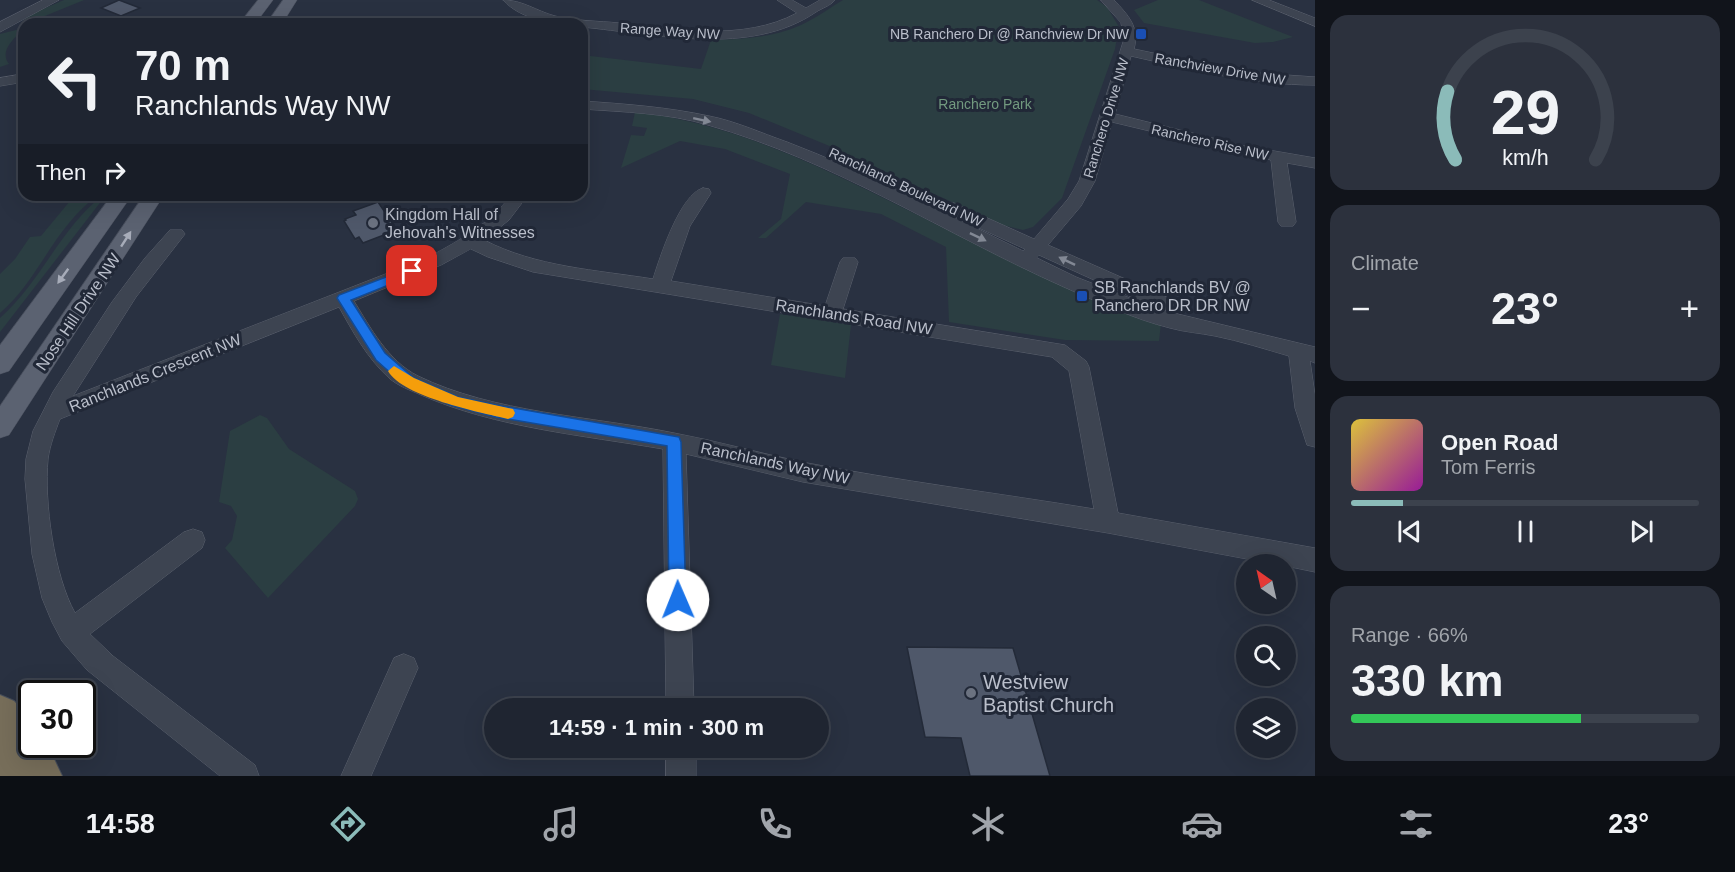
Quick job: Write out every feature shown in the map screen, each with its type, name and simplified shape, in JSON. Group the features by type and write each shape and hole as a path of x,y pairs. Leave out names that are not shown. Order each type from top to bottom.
{"highway":[{"path":"0,715 27,748 41,776"},
{"path":"0,770 8,776"}],"main road":[{"path":"252,18 267,0 272,6 265,18"},
{"path":"278,18 290,0"},
{"name":"Nose Hill Drive NW","path":"0,364 118,201"},
{"name":"Nose Hill Drive NW","path":"0,428 150,201"}],"street":[{"path":"0,28 16,17 53,0"},
{"name":"Range Way NW","path":"509,0 525,10 549,18"},
{"path":"783,0 807,14"},
{"name":"Range Way NW","path":"588,23 698,35 752,32 807,14 829,0"},
{"name":"Ranchero Drive NW","path":"1031,254 1076,202 1083,190 1107,116 1130,39 1129,27 1120,12 1107,0"},
{"path":"1258,0 1315,22"},
{"name":"Ranchview Drive NW","path":"1126,51 1249,77 1315,81"},
{"path":"0,82 18,79"},
{"path":"0,90 18,87"},
{"name":"Ranchlands Boulevard NW","path":"588,93 634,96 687,104 757,121 838,156 1031,254 1069,282 1172,322 1216,329 1307,353"},
{"name":"Ranchlands Boulevard NW","path":"588,105 651,110 709,120 746,132 809,156 1031,254"},
{"name":"Ranchero Rise NW","path":"1107,116 1193,139 1315,163"},
{"path":"1278,157 1287,222"},
{"path":"660,287 677,231 688,210 703,193"},
{"path":"343,298 427,264 471,241 504,216 515,201"},
{"path":"53,413 110,320 150,261 176,234"},
{"name":"Ranchlands Road NW","path":"471,241 494,253 532,266 1051,348 1066,354 1079,367 1108,522"},
{"path":"832,314 849,262"},
{"name":"Ranchlands Crescent NW","path":"244,776 103,666 85,650 71,632 53,594 38,508 36,471 39,444 53,413 343,298"},
{"name":"Ranchlands Way NW","path":"343,298 380,357 409,381 456,402 674,442 803,472 1108,522 1315,560"},
{"path":"1307,353 1306,408 1315,438"},
{"path":"674,442 680,698"},
{"path":"71,632 193,540"},
{"path":"356,776 404,668"},
{"path":"681,758 681,776"}],"green space":[{"path":"64,0 84,0 40,18 26,18"},
{"name":"Ranchero Park","path":"843,0 1097,0 1107,7 1119,27 1115,49 1062,198 1033,227 1023,230 1002,225 827,145 749,113 693,99 588,90 588,56 701,69 711,40 772,34 812,20"},
{"path":"1158,0 1199,0 1293,37 1273,42 1255,43 1144,23 1134,10"},
{"path":"18,30 18,35 6,51 9,64 0,67 0,34"},
{"path":"635,112 725,131 811,164 1000,254 1161,323 1159,341 1065,340 949,322 946,247 881,214 806,202 766,238 758,238 781,219 790,174 725,149 680,141 621,168 631,135 644,136 647,128 632,126"},
{"path":"70,201 91,201 69,223 14,300 0,313 0,274 15,259 30,237 41,236"},
{"path":"97,201 101,201 0,332 0,318 27,289 74,224"},
{"path":"780,314 851,325 845,378 771,365"},
{"path":"260,415 267,418 289,449 355,491 358,499 355,506 268,598 225,548 232,540 237,516 231,506 219,502 230,431"}],"building":[{"path":"119,0 140,8 121,16 101,8"},
{"name":"Kingdom Hall of Jehovah's Witnesses","path":"378,202 397,230 363,243 359,237 355,239 344,221 356,215 353,211"},
{"name":"Westview Baptist Church","path":"907,647 1013,648 1050,776 970,776 961,738 925,737"}],"slow traffic":[{"path":"394,371 409,381 456,402 508,413"}],"place":[{"name":"NB Ranchero Dr @ Ranchview Dr NW","path":"1141,34"},
{"name":"Kingdom Hall of Jehovah's Witnesses","path":"373,223"},
{"name":"SB Ranchlands BV @ Ranchero DR DR NW","path":"1082,296"},
{"name":"Westview Baptist Church","path":"971,693"}],"route":[{"path":"412,271 343,298 380,357 409,381 456,402 674,442 678,600"}]}
